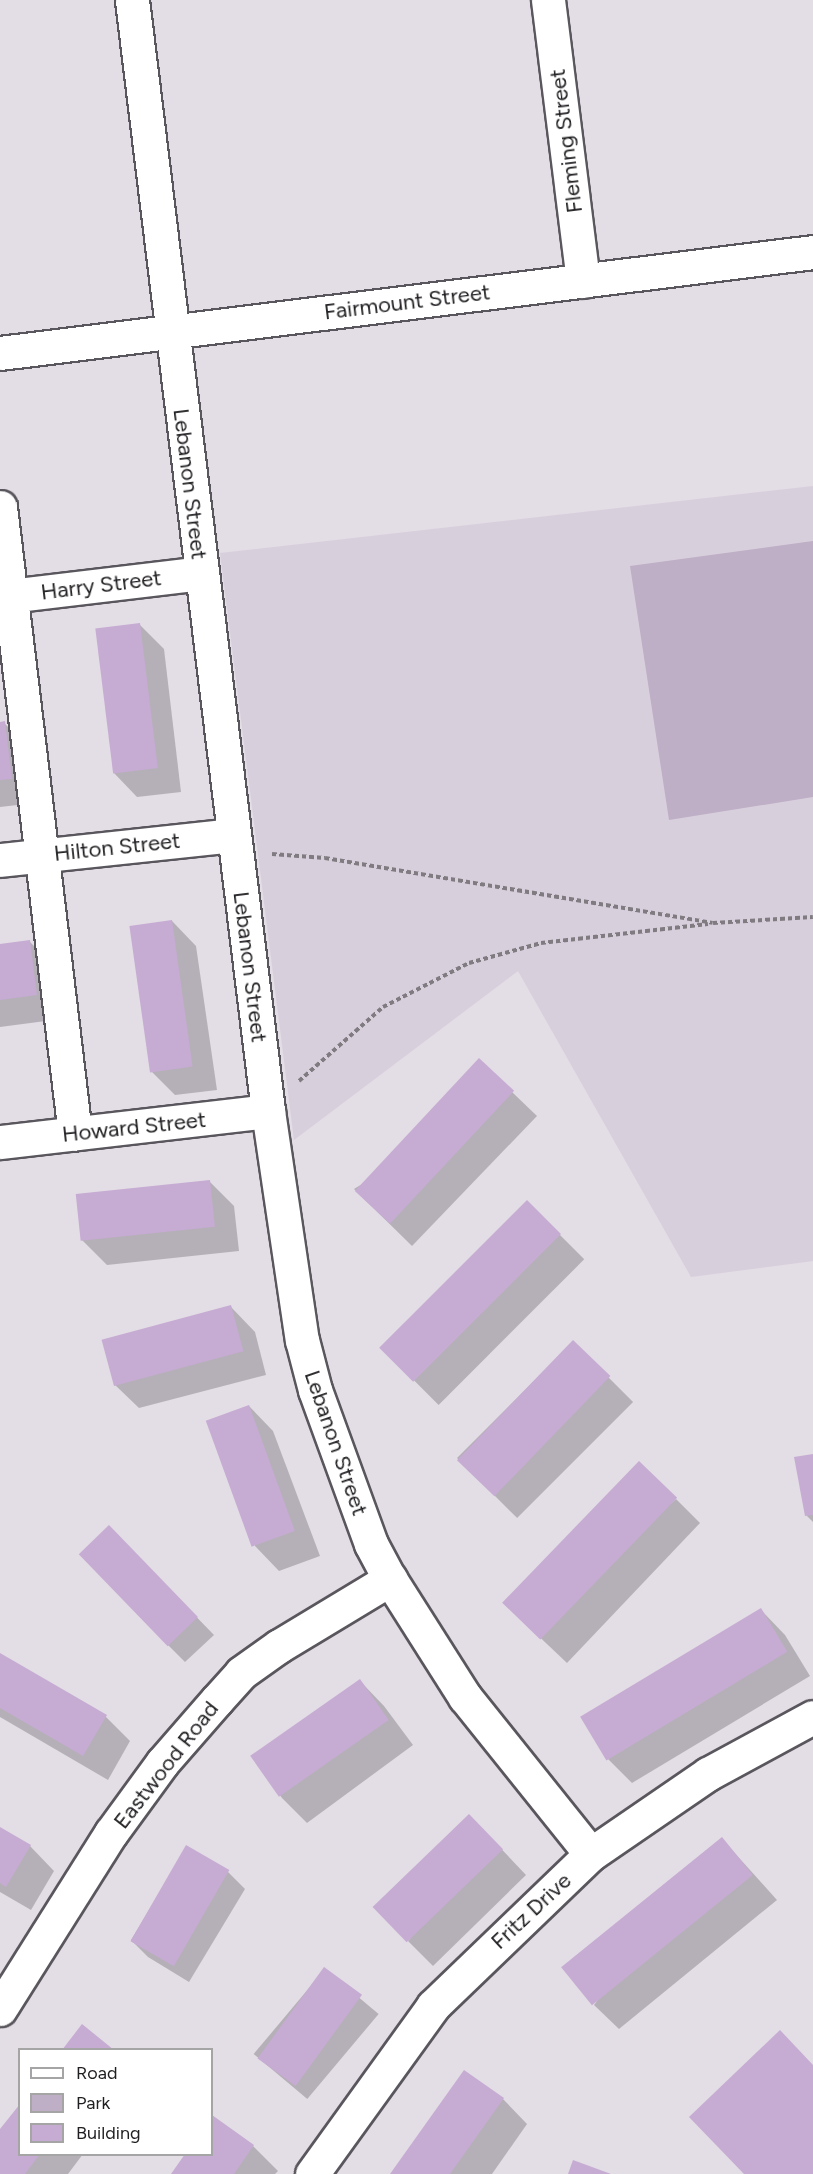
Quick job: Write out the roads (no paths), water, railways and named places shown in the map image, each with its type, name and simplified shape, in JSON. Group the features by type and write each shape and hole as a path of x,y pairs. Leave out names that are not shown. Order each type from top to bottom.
{"street":[{"name":"Lebanon Street","path":"132,0 268,1111 302,1340 315,1390 371,1544 390,1579 465,1697 591,1854"},
{"name":"Fleming Street","path":"548,0 583,281"},
{"name":"Fairmount Street","path":"0,353 813,252"},
{"path":"0,507 5,596 75,1134"},
{"name":"Harry Street","path":"5,596 202,573"},
{"name":"Hilton Street","path":"0,860 234,835"},
{"name":"Howard Street","path":"0,1142 268,1111"},
{"name":"Eastwood Road","path":"0,2009 111,1833 162,1763 241,1673 279,1646 390,1579"},
{"name":"Fritz Drive","path":"312,2174 433,2006 591,1854 708,1774 813,1717"}]}
